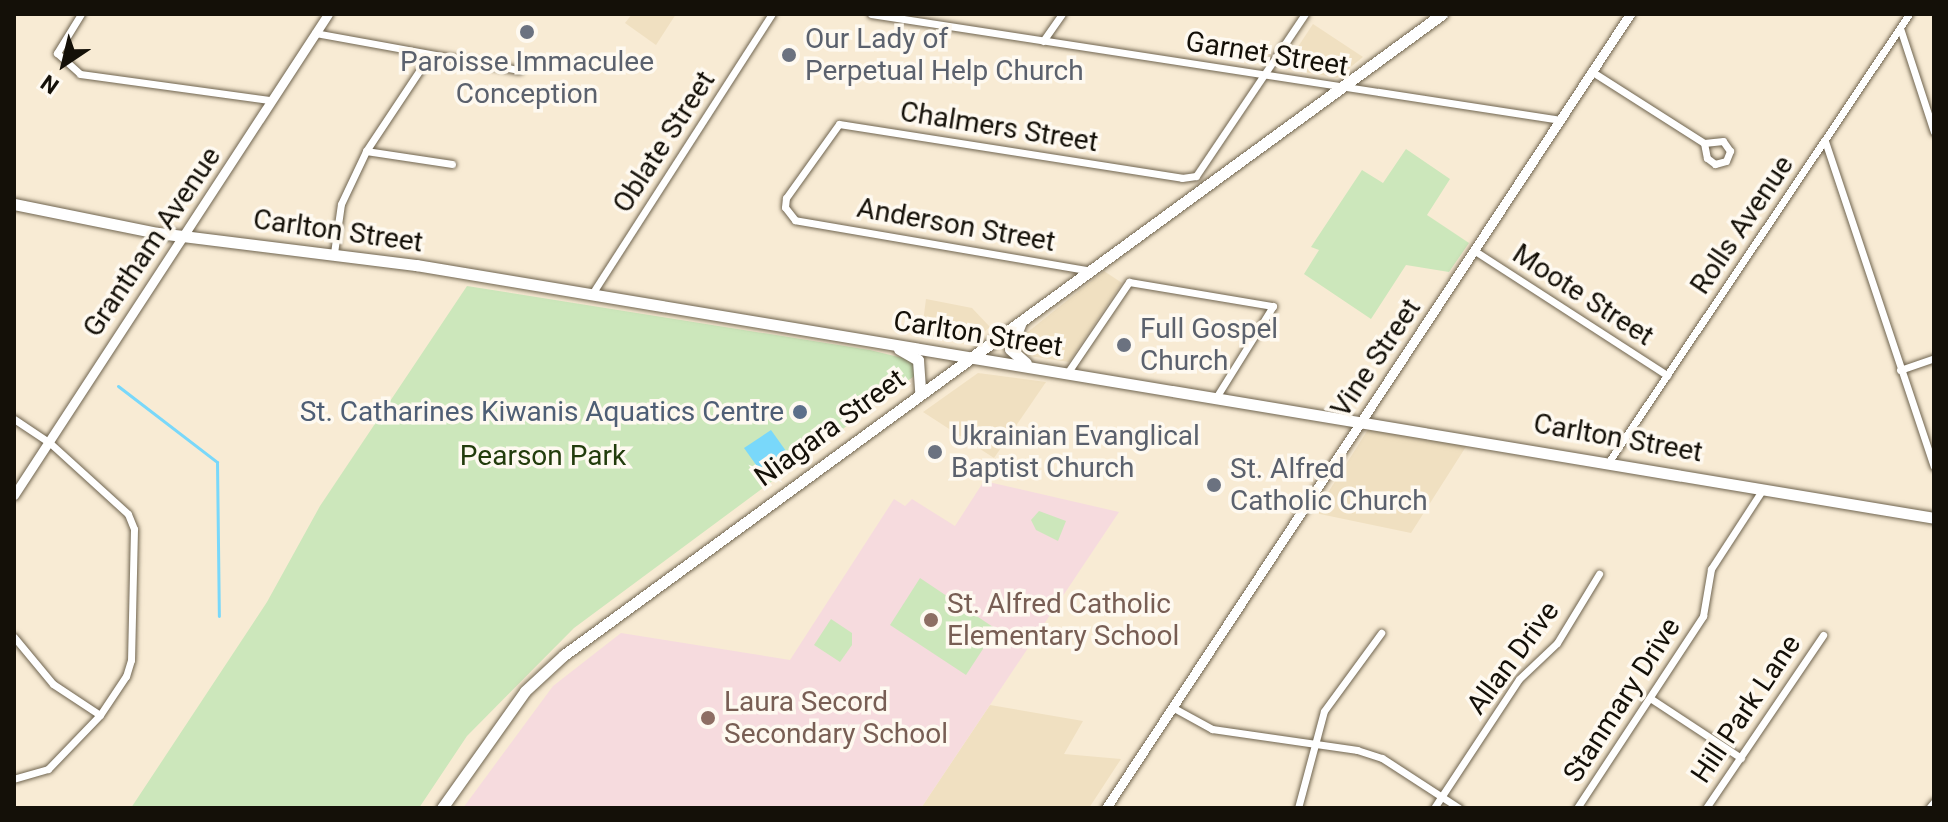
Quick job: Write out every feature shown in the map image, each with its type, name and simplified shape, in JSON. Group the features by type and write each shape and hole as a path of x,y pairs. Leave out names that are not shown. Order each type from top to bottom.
{"main road":[{"name":"Niagara Street","path":"442,808 491,734 551,666 920,391 1442,14"},
{"name":"Carlton Street","path":"14,204 186,236 334,253 895,346 1030,365 1610,460 1934,518"},
{"path":"1026,315 1010,349 1030,365"},
{"path":"895,346 918,360 920,391"}],"street":[{"path":"81,14 57,53 62,62 100,80 271,100"},
{"name":"Grantham Avenue","path":"14,495 186,236 328,14"},
{"name":"Oblate Street","path":"592,294 772,14"},
{"name":"Garnet Street","path":"871,14 1561,120"},
{"path":"929,23 935,14"},
{"path":"1043,41 1062,14"},
{"path":"1265,76 1305,14"},
{"name":"Vine Street","path":"1106,808 1630,14"},
{"name":"Rolls Avenue","path":"1610,460 1909,14"},
{"path":"1900,28 1934,132"},
{"path":"315,33 519,70"},
{"path":"334,253 341,204 366,151 429,56"},
{"path":"1591,71 1704,143"},
{"name":"Chalmers Street","path":"818,224 795,220 785,207 786,198 839,124 1182,178 1196,176 1265,76"},
{"path":"1825,141 1934,466"},
{"path":"366,151 452,164"},
{"name":"Anderson Street","path":"818,224 1086,270"},
{"name":"Moote Street","path":"1475,251 1667,375"},
{"path":"1068,372 1129,282 1273,306 1217,396"},
{"path":"1900,370 1934,358"},
{"path":"14,419 50,443 128,514 134,529 131,660 100,715 48,769 14,779"},
{"name":"Stanmary Drive","path":"1577,808 1703,616 1711,569 1763,489"},
{"name":"Allan Drive","path":"1434,808 1519,679 1557,643 1599,574"},
{"path":"1298,808 1324,711 1381,633"},
{"name":"Hill Park Lane","path":"1706,808 1823,635"},
{"path":"14,637 53,684 100,715"},
{"path":"1650,698 1741,758"},
{"path":"1172,707 1212,729 1314,743 1382,758 1459,808"},
{"path":"1929,808 1934,802"}],"shaded area":[{"path":"632,14 676,14 656,45 625,23"},
{"path":"1313,24 1363,57 1337,78 1284,68"},
{"path":"1104,271 1122,283 1069,362 1023,355 1019,339"},
{"path":"926,299 972,308 990,327 969,344 921,338"},
{"path":"978,373 1046,382 994,458 923,412"},
{"path":"1369,428 1467,445 1411,533 1315,513"},
{"path":"984,481 1119,512 921,808 463,808 553,686 621,633 790,660 894,499 905,506 912,499 955,526"},
{"path":"990,705 1083,721 1064,754 1121,759 1089,808 921,808"}],"green space":[{"path":"1406,149 1450,179 1427,215 1469,243 1449,272 1406,265 1371,319 1304,274 1319,250 1311,247 1362,170 1383,183"},
{"name":"Pearson Park","path":"467,286 870,350 915,361 917,374 574,628 467,736 419,808 131,808 267,602 320,506"},
{"path":"1039,511 1066,521 1058,541 1036,530 1031,520"},
{"path":"920,578 996,629 966,675 890,625"},
{"path":"831,619 852,633 852,645 840,662 814,645"}],"water":[{"path":"771,430 786,451 759,469 744,448"}],"waterway":[{"path":"118,386 217,462 219,616"}],"place":[{"name":"Paroisse Immaculee Conception","path":"527,32"},
{"name":"Our Lady of Perpetual Help Church","path":"789,55"},
{"name":"Full Gospel Church","path":"1124,345"},
{"name":"St. Catharines Kiwanis Aquatics Centre","path":"800,412"},
{"name":"Ukrainian Evanglical Baptist Church","path":"935,452"},
{"name":"St. Alfred Catholic Church","path":"1214,485"},
{"name":"St. Alfred Catholic Elementary School","path":"931,620"},
{"name":"Laura Secord Secondary School","path":"708,718"}]}
